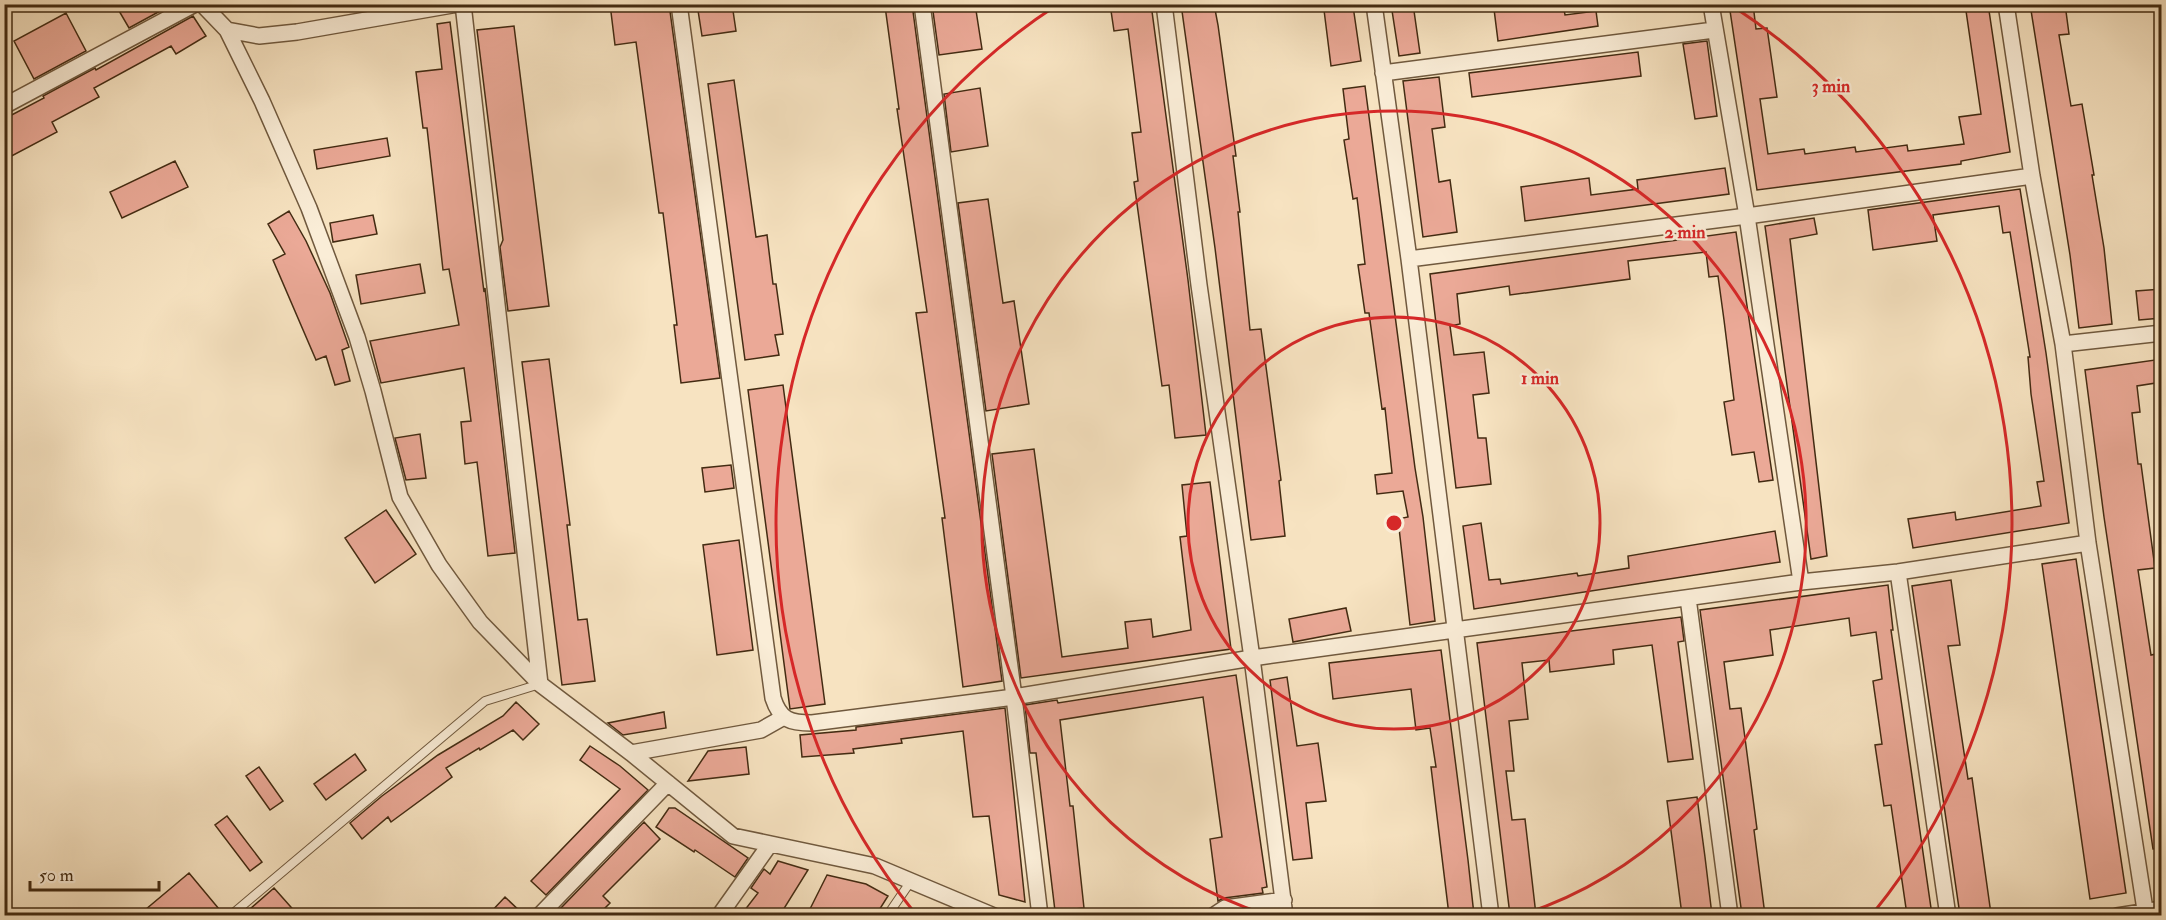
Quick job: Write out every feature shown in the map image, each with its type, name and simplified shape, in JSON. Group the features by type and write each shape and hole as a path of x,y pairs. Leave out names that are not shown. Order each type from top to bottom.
{"street":[{"path":"4,106 195,4"},
{"path":"202,4 227,30 262,101 309,208 345,300 373,391 400,497 439,564 480,622 540,684 631,753 733,836 874,866 994,915"},
{"path":"227,30 259,36 297,32 458,4"},
{"path":"464,4 540,684"},
{"path":"679,4 772,698 777,710 794,723 812,723 1014,697 1252,658 1801,582 1898,572 2088,543"},
{"path":"922,4 1014,697 1040,915"},
{"path":"1164,4 1199,285 1285,908 1225,908 1213,915"},
{"path":"1374,4 1409,259 1491,915"},
{"path":"1710,4 1747,216 1801,582"},
{"path":"2006,4 2032,176 2063,344 2088,543 2146,913"},
{"path":"1383,73 1714,30"},
{"path":"1409,259 1747,216 2032,176"},
{"path":"2063,344 2162,333"},
{"path":"1898,572 1948,915"},
{"path":"1688,598 1730,915"},
{"path":"631,753 761,730 784,717"},
{"path":"539,915 668,783"},
{"path":"719,915 771,844"},
{"path":"2117,915 2146,913 2162,909"}],"lane":[{"path":"230,915 485,701 540,684"},
{"path":"887,915 911,881"}],"building":[{"path":"115,4 173,4 129,28"},
{"path":"610,4 669,4 720,378 681,383 674,325 677,325 663,213 659,213 636,42 615,45"},
{"path":"697,4 732,4 736,31 702,36"},
{"path":"912,4 1002,681 963,687 942,518 945,518 916,313 927,312 897,109 899,109 885,6"},
{"path":"932,4 975,4 982,49 939,55"},
{"path":"1110,4 1151,4 1206,435 1175,438 1169,385 1162,386 1134,182 1138,181 1132,133 1141,132 1128,29 1114,31"},
{"path":"1181,4 1214,4 1236,156 1233,156 1250,330 1261,329 1281,480 1279,481 1285,536 1251,540 1215,248"},
{"path":"1391,4 1413,4 1420,53 1399,56"},
{"path":"1523,4 1563,4 1565,15 1596,11 1598,26 1498,41 1494,9"},
{"path":"1729,4 1753,4 1756,29 1767,28 1777,97 1760,99 1768,154 1804,149 1805,154 1855,147 1856,152 1907,145 1908,151 1964,144 1959,117 1981,114 1965,4 1988,4 2010,152 1961,161 1961,164 1757,190"},
{"path":"2030,4 2065,4 2069,34 2059,35 2071,106 2082,104 2104,248 2112,324 2079,328 2070,255"},
{"path":"1353,6 1361,61 1331,66 1324,10"},
{"path":"66,13 86,51 34,79 14,41"},
{"path":"193,16 206,36 176,54 171,46 94,88 99,97 52,122 57,132 4,160 4,119"},
{"path":"450,22 484,292 485,288 515,553 488,556 477,462 465,464 461,422 471,421 464,368 381,383 370,341 459,325 449,269 443,270 427,128 423,128 416,72 442,69 437,24"},
{"path":"514,26 549,306 508,311 500,247 503,240 477,30"},
{"path":"1707,41 1717,116 1695,119 1683,44"},
{"path":"1638,52 1641,76 1472,97 1469,73"},
{"path":"1439,77 1445,127 1432,129 1439,182 1450,180 1457,232 1423,237 1403,81"},
{"path":"734,80 756,237 767,235 773,284 776,284 783,334 775,335 779,355 745,360 708,84"},
{"path":"1365,86 1435,621 1410,625 1398,519 1408,517 1403,491 1377,494 1375,475 1392,473 1385,408 1382,409 1369,313 1365,313 1358,265 1365,264 1357,198 1353,199 1344,140 1349,139 1343,89"},
{"path":"980,88 988,146 951,152 944,94"},
{"path":"387,138 390,156 317,169 314,150"},
{"path":"175,161 188,187 122,218 110,192"},
{"path":"1725,168 1729,194 1525,221 1521,187 1589,178 1591,195 1638,189 1637,180"},
{"path":"2020,189 2046,353 2069,523 1913,548 1908,519 1955,512 1956,520 2041,506 2037,482 2044,481 2031,394 2028,357 2030,357 2010,232 2003,233 1999,206 1933,215 1937,241 1873,250 1868,210"},
{"path":"988,199 1003,303 1014,301 1029,404 986,411 958,203"},
{"path":"289,211 330,293 349,347 342,350 350,381 335,385 326,356 316,360 273,260 285,254 268,224"},
{"path":"373,215 377,234 333,242 330,223"},
{"path":"1814,218 1817,234 1790,239 1827,556 1811,559 1765,226"},
{"path":"1736,232 1773,480 1759,482 1754,452 1732,455 1724,402 1734,400 1724,320 1718,276 1709,277 1706,252 1628,261 1630,279 1510,295 1509,286 1457,294 1460,324 1450,326 1454,355 1484,352 1489,393 1473,395 1478,438 1486,438 1491,484 1456,488 1430,274"},
{"path":"420,264 425,293 361,304 356,275"},
{"path":"2162,289 2162,318 2139,320 2136,291"},
{"path":"549,359 570,525 567,525 578,620 587,619 595,681 562,685 522,362"},
{"path":"2162,359 2162,382 2137,386 2140,412 2132,413 2155,568 2138,570 2151,655 2156,654 2162,688 2162,848 2153,849 2104,517 2085,370"},
{"path":"783,385 825,704 790,709 748,390"},
{"path":"420,434 426,478 406,480 395,438"},
{"path":"1034,449 1062,657 1128,648 1125,622 1151,619 1153,637 1191,630 1180,537 1187,536 1182,485 1210,482 1231,649 1021,678 992,454"},
{"path":"731,465 734,488 705,492 702,468"},
{"path":"386,510 416,554 375,583 345,538"},
{"path":"1481,523 1489,580 1500,579 1501,584 1629,568 1628,556 1775,531 1780,562 1474,609 1463,526"},
{"path":"739,540 753,650 717,655 703,545"},
{"path":"2076,559 2126,893 2090,899 2042,564"},
{"path":"1951,580 1960,645 1948,646 1968,779 1972,778 1991,914 1960,915 1912,586"},
{"path":"1888,585 1893,630 1891,630 1932,915 1907,915 1891,805 1884,806 1875,745 1882,744 1873,681 1882,679 1876,632 1851,636 1849,618 1770,630 1773,655 1724,662 1730,709 1741,708 1757,829 1754,830 1765,915 1742,915 1700,610"},
{"path":"1346,608 1351,631 1293,642 1289,619"},
{"path":"1681,617 1684,641 1678,642 1693,759 1668,762 1652,645 1613,650 1614,664 1550,672 1549,660 1522,663 1528,719 1509,721 1514,771 1506,771 1512,820 1525,819 1536,915 1510,915 1477,643"},
{"path":"1441,650 1474,915 1449,915 1431,767 1436,767 1430,728 1416,730 1411,689 1333,699 1329,663"},
{"path":"1236,675 1267,887 1262,888 1263,893 1224,898 1218,901 1210,839 1222,837 1203,697 1060,720 1070,806 1073,806 1084,908 1055,911 1036,753 1030,753 1025,705 1057,700 1058,703"},
{"path":"1287,677 1297,746 1318,743 1326,801 1306,803 1312,858 1293,860 1270,680"},
{"path":"516,702 539,724 523,740 513,730 446,768 452,777 391,822 388,817 362,839 350,823 438,755 503,716"},
{"path":"1005,708 1025,902 999,895 989,816 973,817 963,731 901,739 902,743 853,749 854,753 802,757 800,735 856,730 856,727"},
{"path":"664,712 666,728 623,735 608,723"},
{"path":"590,746 620,766 648,790 546,895 531,881 620,789 580,760"},
{"path":"746,747 749,774 688,781 708,751"},
{"path":"355,754 366,770 326,800 314,784"},
{"path":"259,767 283,801 270,810 246,776"},
{"path":"1697,797 1712,915 1682,915 1667,801"},
{"path":"669,808 675,808 748,858 735,877 656,827"},
{"path":"227,816 262,862 250,871 215,825"},
{"path":"644,822 660,839 603,896 610,903 598,915 567,915 560,909"},
{"path":"778,861 808,870 780,915 741,915 758,893 751,888 764,869 770,874"},
{"path":"189,873 224,915 139,915"},
{"path":"827,875 866,884 888,896 876,915 807,915"},
{"path":"274,888 298,915 243,915"},
{"path":"505,897 524,915 488,915"}]}
